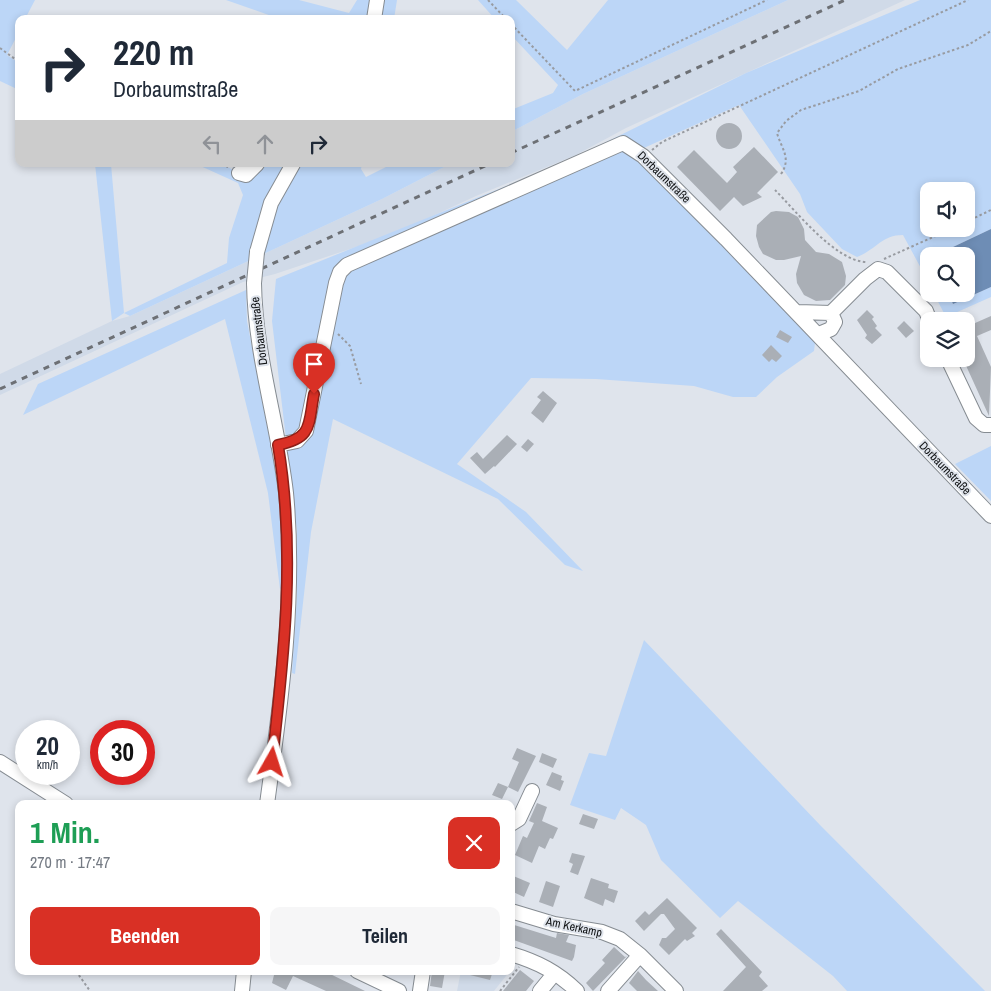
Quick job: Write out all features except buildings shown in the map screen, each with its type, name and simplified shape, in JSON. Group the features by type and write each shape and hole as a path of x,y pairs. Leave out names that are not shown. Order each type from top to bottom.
{"street":[{"path":"375,15 377,0"},
{"name":"Dorbaumstraße","path":"278,445 297,441 306,431 340,272 355,260 390,248 623,143 643,156 798,312 991,516"},
{"path":"239,173 246,175 254,167"},
{"name":"Dorbaumstraße","path":"266,800 285,646 288,594 288,531 278,445 257,330 254,283 257,252 271,203 291,167"},
{"path":"798,312 830,314 878,269 887,272 926,312"},
{"path":"819,334 831,329 835,322 830,314"},
{"path":"952,367 976,418 984,425 991,425"},
{"path":"0,762 60,800"},
{"path":"515,822 519,819 532,791"},
{"name":"Am Kerkamp","path":"515,912 554,924 611,935 640,955 676,991"},
{"path":"609,990 640,955"},
{"path":"516,956 538,962 554,974 564,978 577,991"},
{"path":"540,991 554,974"},
{"path":"242,991 244,975"},
{"path":"366,975 400,991"},
{"path":"420,991 422,975"}],"path":[{"path":"488,0 502,15"},
{"path":"515,28 575,90 767,0"},
{"path":"643,156 662,142 968,0"},
{"path":"781,174 786,164 786,151 777,133 786,121 801,110 859,91 898,69 968,45 991,31"},
{"path":"0,48 15,59"},
{"path":"775,190 831,246 854,260 874,262"},
{"path":"975,218 991,210"},
{"path":"880,260 933,237"},
{"path":"327,329 341,336 350,346 361,384"},
{"path":"515,973 519,968 516,956"},
{"path":"79,975 90,991"},
{"path":"500,991 513,975"}],"shaded area":[{"path":"0,0 35,0 27,15 15,15 15,40 7,55 15,60 15,88 0,81"},
{"path":"226,0 299,0 349,13 357,0 397,0 395,15 269,15"},
{"path":"478,0 516,0 567,50 608,0 788,0 583,94 515,130 515,108 553,93 558,85 515,39 515,15 491,15"},
{"path":"788,0 905,0 626,128 576,155 476,196 389,236 275,274 243,282 0,395 0,374 112,321 130,316 382,199 444,167 515,167 515,130 583,94"},
{"path":"920,0 991,0 991,229 975,237 975,182 920,182 920,237 974,237 953,247 920,247 920,266 903,235 889,237 857,257 842,249 807,212 800,194 739,105 635,152 815,343 814,351 777,377 756,397 733,397 694,386 596,379 531,378 457,464 526,512 583,571 565,565 498,499 333,419 311,532 295,674 292,673 297,596 297,531 272,321 276,279 568,161 746,73"},
{"path":"95,167 111,167 124,313 112,321"},
{"path":"203,167 228,167 239,173 244,167 361,167 366,177 386,167 444,167 382,199 130,316 124,313 227,263 229,238 243,195 238,183"},
{"path":"991,229 991,287 975,294 975,247 953,247"},
{"path":"991,287 991,297 957,312 943,312 938,302 952,302 953,304 957,302 975,302 975,294"},
{"path":"246,290 247,321 280,494 283,587 280,589 268,493 225,319 23,415 38,384"},
{"path":"991,446 991,501 955,464"},
{"path":"644,640 820,825 985,991 847,991 833,976 738,901 720,918 661,860 646,825 621,808 615,820 570,805 589,753 606,756"},
{"path":"460,975 507,975 494,991 457,991"}],"railway":[{"path":"515,151 845,0"},
{"path":"0,389 482,167"}],"route":[{"path":"272,762 285,646 289,569 286,494 278,445 297,441 303,437 314,394"}]}
